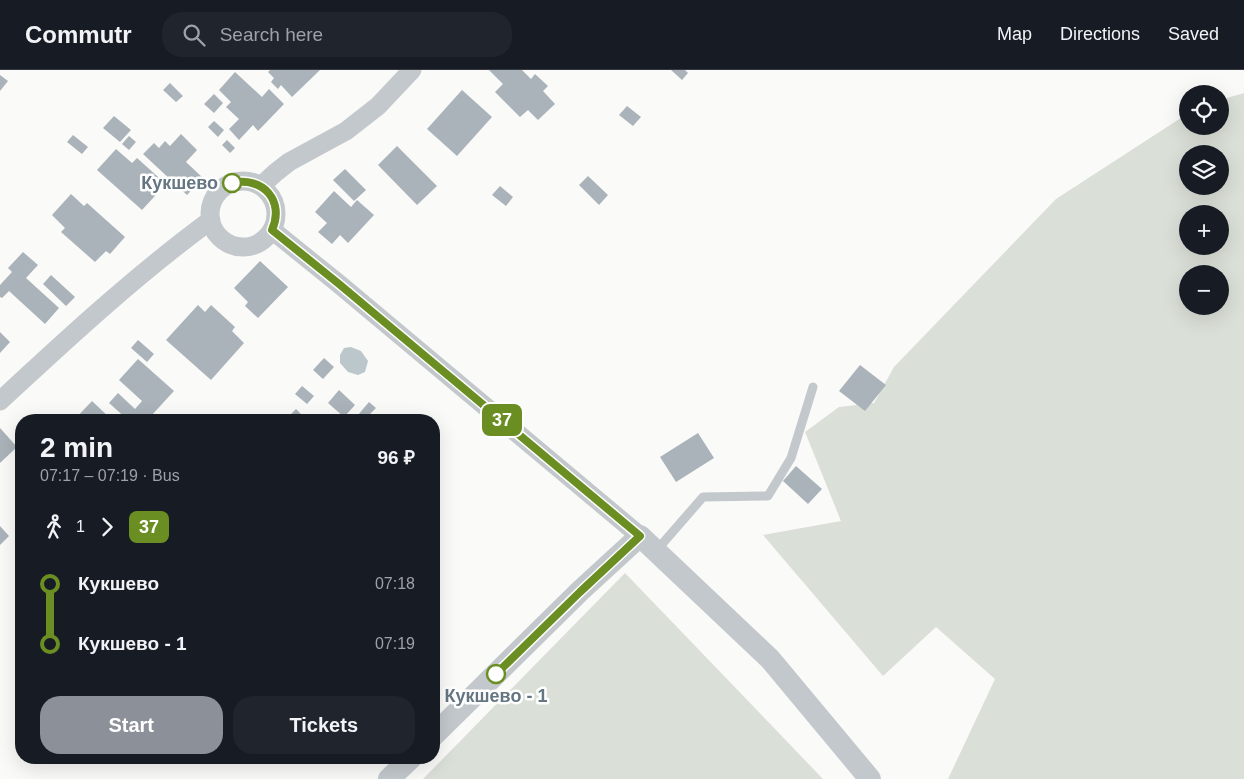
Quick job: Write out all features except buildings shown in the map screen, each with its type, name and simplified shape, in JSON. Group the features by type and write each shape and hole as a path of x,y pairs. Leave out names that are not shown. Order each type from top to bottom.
{"street":[{"path":"261,186 289,162 346,131 378,106 412,70"},
{"path":"241,181 261,186 269,193 274,202 276,212 272,230 263,240 254,245 243,247 232,245 215,231 211,220 214,199 220,190 230,184 241,181"},
{"path":"0,401 97,312 211,220"},
{"path":"272,230 648,543 770,659 870,779"},
{"path":"440,729 580,592 648,543"},
{"path":"389,779 405,764"}],"lane":[{"path":"648,543 703,497 768,496 791,458 813,387"}],"shaded area":[{"path":"1244,93 1244,779 948,779 995,679 936,627 883,676 763,535 841,521 805,432 839,407 874,403 894,367 1056,199 1179,119 1179,135 1229,135 1229,97"},
{"path":"351,347 361,351 368,361 365,372 358,375 348,372 340,363 340,355 344,348"},
{"path":"625,573 823,779 423,779 438,764 440,764 440,762"}],"bus line":[{"name":"37","path":"232,183 241,181 251,182 261,186 269,193 274,202 276,212 272,230 640,536 496,674"}],"place":[{"name":"Кукшево","path":"232,183"},
{"name":"Кукшево - 1","path":"496,674"}]}
